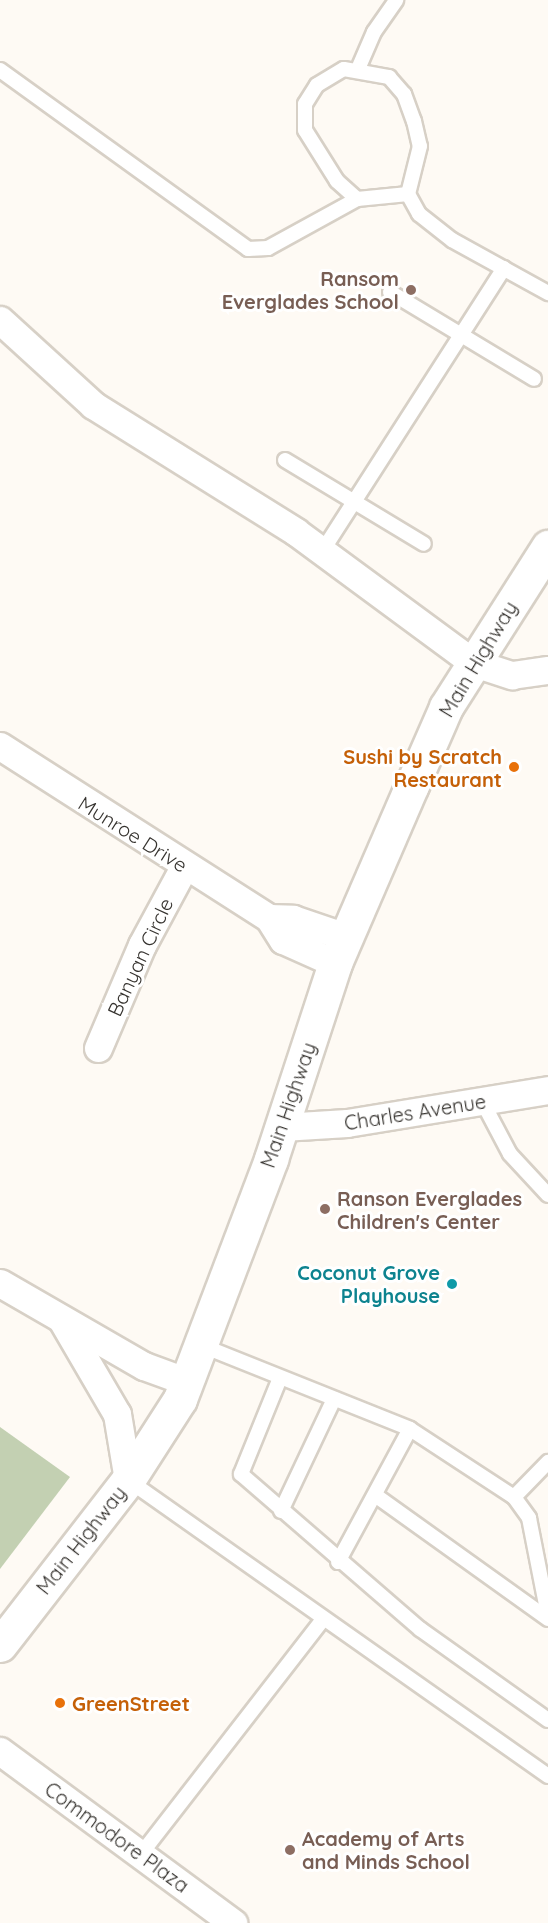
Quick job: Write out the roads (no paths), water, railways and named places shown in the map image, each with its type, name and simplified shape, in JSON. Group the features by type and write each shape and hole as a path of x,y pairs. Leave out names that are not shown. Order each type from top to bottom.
{"main road":[{"name":"Main Highway","path":"0,1645 128,1480 188,1382 282,1127 341,950 446,707 548,547"}],"street":[{"path":"0,320 93,405 323,550 474,663 512,675 548,670"},
{"name":"Munroe Drive","path":"0,746 184,867 269,918 283,940 341,950"},
{"name":"Banyan Circle","path":"98,1048 142,945 184,867"},
{"name":"Charles Avenue","path":"282,1127 347,1123 548,1090"},
{"path":"0,1283 144,1366 188,1382"},
{"path":"62,1319 117,1414 128,1480"},
{"name":"Commodore Plaza","path":"0,1751 233,1923"}],"lane":[{"path":"358,69 374,32 396,0"},
{"path":"357,199 315,150 305,121 305,104 318,85 344,69 358,69 389,77 404,94 420,146 408,194 419,214 452,240 548,293"},
{"path":"0,70 248,249 268,248 357,199 408,194"},
{"path":"323,550 504,268"},
{"path":"390,292 534,379"},
{"path":"285,460 424,544"},
{"path":"482,1101 510,1154 548,1194"},
{"path":"203,1346 411,1429 514,1497 530,1518 548,1617"},
{"path":"280,1378 241,1474 338,1562 420,1629 548,1720"},
{"path":"281,1511 334,1399"},
{"path":"338,1562 411,1429"},
{"path":"514,1497 548,1462"},
{"path":"128,1480 322,1621 548,1776"},
{"path":"375,1495 548,1617"},
{"path":"141,1854 322,1621"}],"place":[{"name":"Ransom Everglades School","path":"411,290"},
{"name":"Sushi by Scratch Restaurant","path":"514,767"},
{"name":"Ranson Everglades Children's Center","path":"325,1209"},
{"name":"Coconut Grove Playhouse","path":"452,1284"},
{"name":"GreenStreet","path":"60,1703"},
{"name":"Academy of Arts and Minds School","path":"290,1850"}]}
